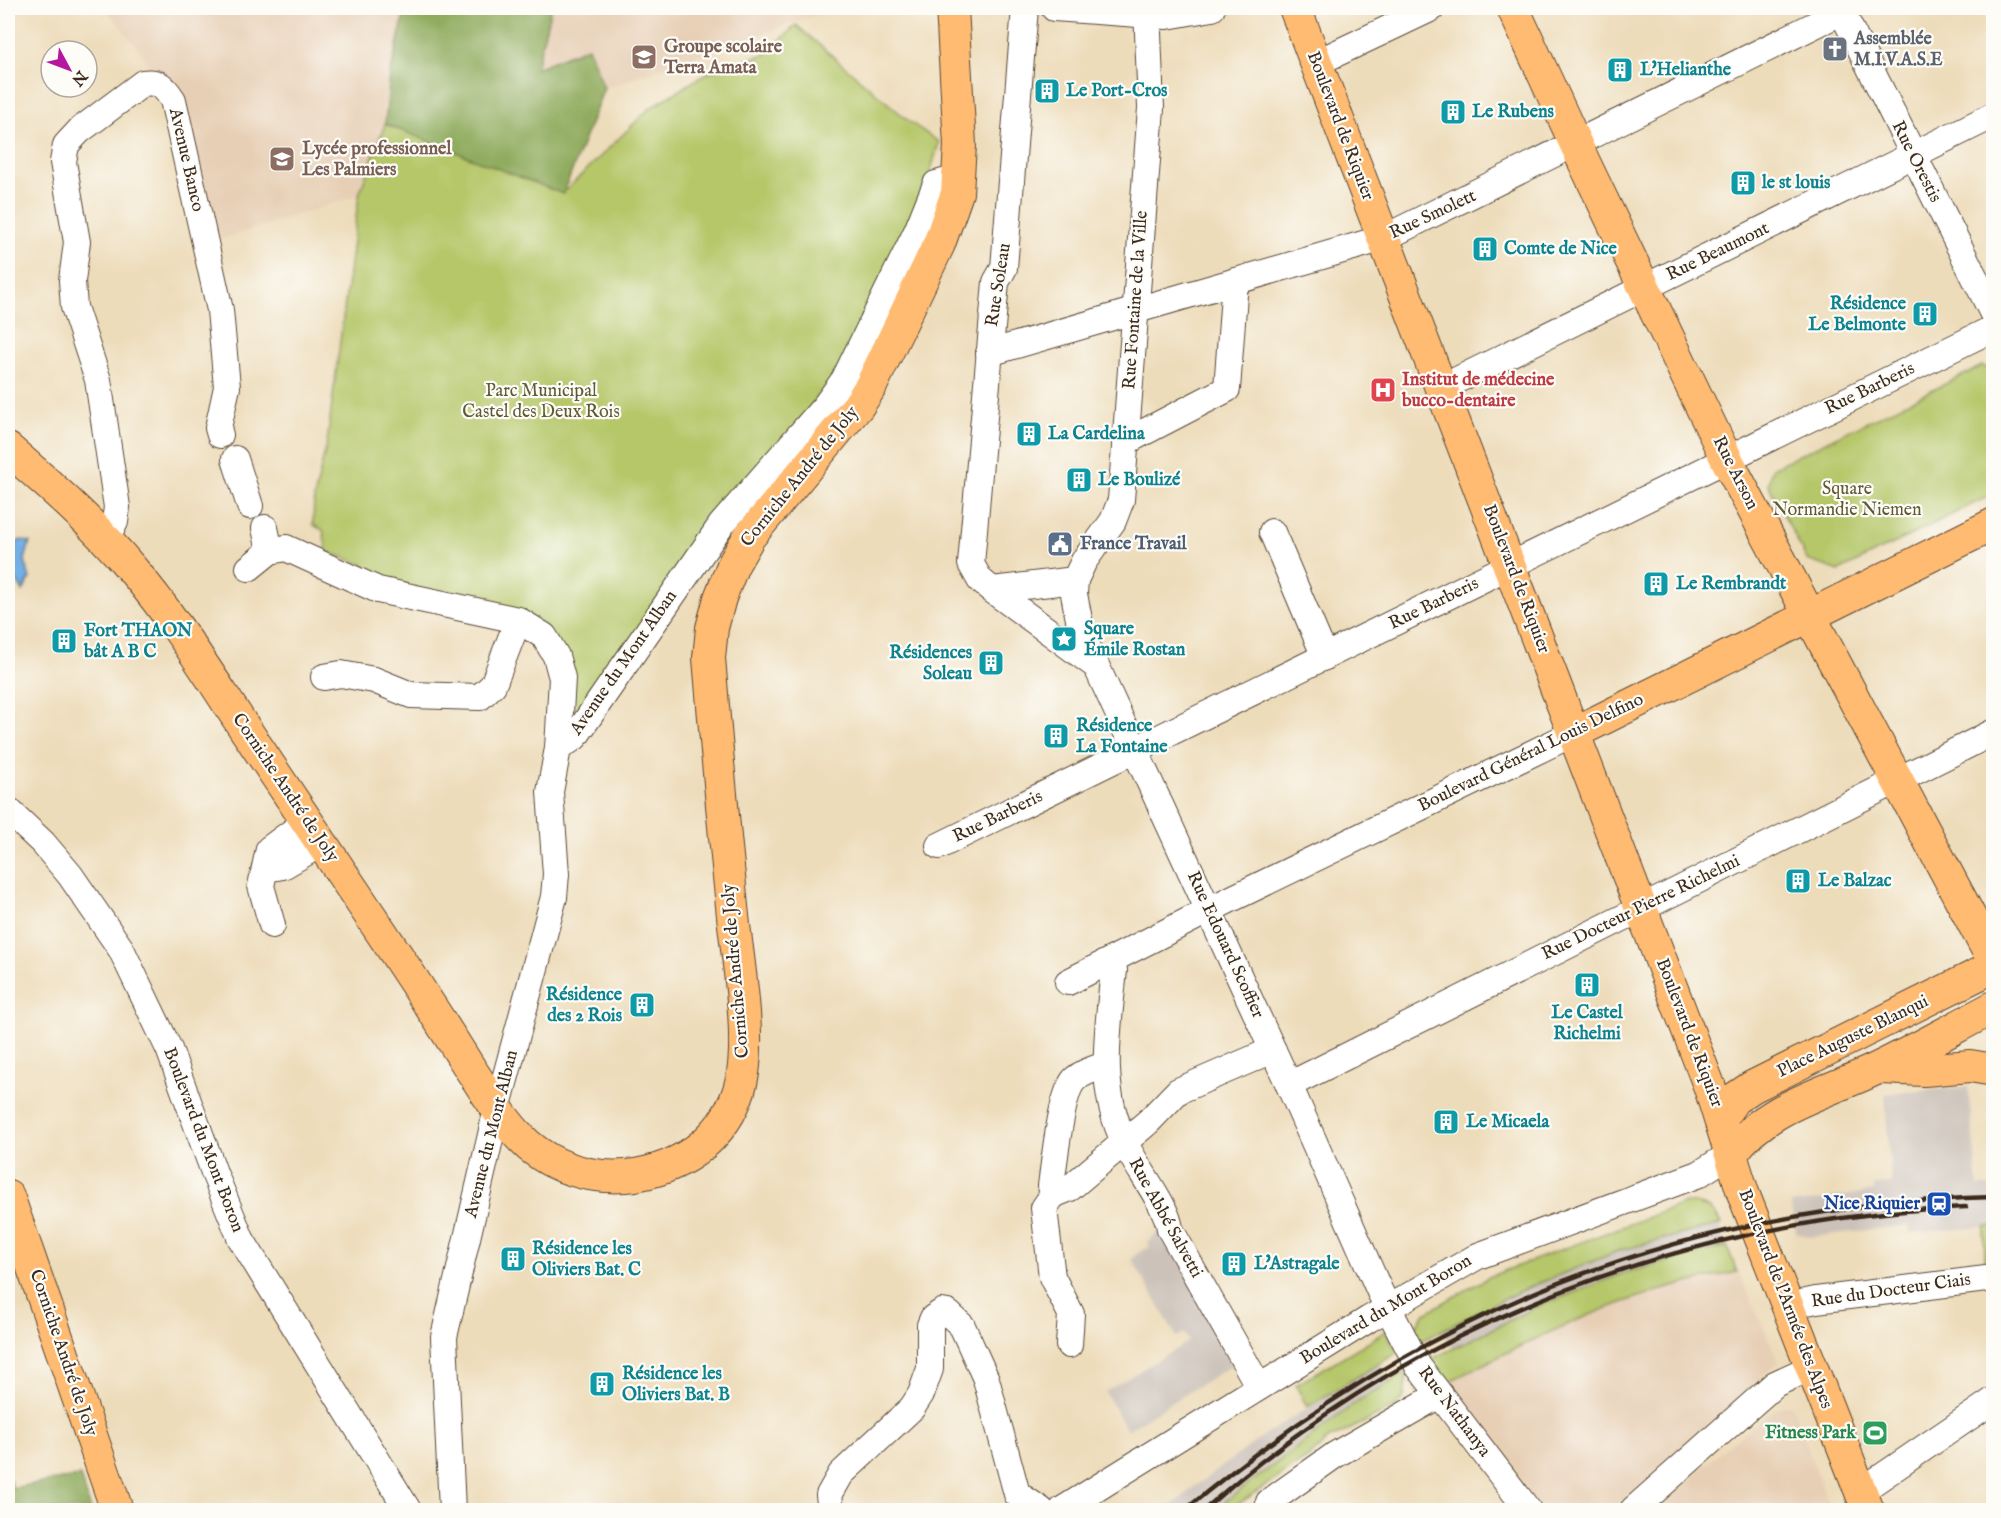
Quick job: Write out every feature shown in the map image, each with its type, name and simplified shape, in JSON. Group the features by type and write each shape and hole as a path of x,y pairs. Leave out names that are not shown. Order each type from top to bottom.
{"main road":[{"name":"Corniche André de Joly","path":"8,449 106,540 149,590 314,832 497,1109 530,1146 568,1169 588,1175 607,1177 640,1175 694,1153 723,1125 738,1096 744,1068 744,1036 709,658 712,628 733,565 749,537 837,434 871,386 939,244 951,213 958,178 960,140 952,8"},
{"name":"Boulevard de Riquier","path":"1295,8 1641,907 1721,1118 1732,1153"},
{"name":"Rue Arson","path":"1513,8 1727,460 1897,781 1990,944"},
{"name":"Boulevard Général Louis Delfino","path":"1574,733 1994,524"},
{"name":"Place Auguste Blanqui","path":"1721,1118 1734,1099 1752,1087 1987,970 1994,969"},
{"name":"Place Auguste Blanqui","path":"1732,1153 1750,1131 1770,1117 1880,1068 1994,1007"},
{"path":"1864,1033 1875,1035 1883,1047 1880,1068 1923,1070 1970,1066 1994,1071"},
{"name":"Boulevard de l'Armée des Alpes","path":"1732,1153 1743,1193 1865,1505"},
{"name":"Corniche André de Joly","path":"8,1196 117,1510"}],"street":[{"name":"Rue Soleau","path":"1025,8 1004,268 996,282 971,564 980,580 992,590 1097,666"},
{"path":"1054,8 1147,11 1167,16 1212,8"},
{"path":"1316,63 1432,8"},
{"name":"Rue Smolett","path":"989,353 1384,238 1576,145 1844,9"},
{"name":"Rue Orestis","path":"1844,9 1913,155 1994,316"},
{"name":"Rue Fontaine de la Ville","path":"1075,580 1084,561 1113,521 1120,500 1151,108 1147,11"},
{"name":"Avenue Banco","path":"106,540 115,522 117,507 98,380 74,307 72,281 77,242 63,162 66,145 80,131 143,83 153,81 164,86 173,100 203,232 220,310 227,387 218,428 220,435"},
{"name":"Rue Beaumont","path":"1441,388 1994,115"},
{"name":"Avenue du Mont Alban","path":"452,1510 444,1337 497,1109 554,897 556,874 549,792 558,748 575,737 722,525 825,406 844,380 917,231 936,184 958,178"},
{"path":"1125,442 1227,389 1235,281"},
{"name":"Rue Barberis","path":"939,846 1994,328"},
{"path":"235,459 250,506"},
{"path":"1272,532 1326,657"},
{"path":"249,568 267,539 303,553 378,590 518,620 544,636 556,656 562,678 558,748"},
{"path":"992,590 1075,580"},
{"name":"Rue Edouard Scoffier","path":"1075,580 1074,594 1082,635 1289,1085 1359,1247 1389,1307"},
{"path":"324,677 341,674 374,680 411,695 480,697 493,685 518,620"},
{"name":"Rue Docteur Pierre Richelmi","path":"1289,1085 1994,732"},
{"name":"Boulevard Général Louis Delfino","path":"1068,982 1574,733"},
{"name":"Boulevard du Mont Boron","path":"8,810 43,843 70,875 121,949 170,1049 223,1197 241,1239 408,1510"},
{"path":"272,925 261,886 269,849 314,832"},
{"path":"1069,1345 1071,1314 1052,1277 1044,1208 1053,1196 1070,1188 1124,1141 1110,1096 1105,1065 1114,970 1112,961"},
{"name":"Rue Abbé Salvetti","path":"1259,1387 1170,1229 1169,1219 1124,1141 1148,1122 1178,1091 1273,1050"},
{"path":"1053,1196 1051,1186 1065,1099 1073,1080 1105,1065"},
{"path":"485,1161 500,1152 530,1146"},
{"name":"Boulevard du Mont Boron","path":"1062,1510 1389,1307 1478,1256 1699,1174 1732,1153"},
{"name":"Rue du Docteur Ciais","path":"1788,1306 1816,1300 1994,1278"},
{"name":"Rue Nathanya","path":"1389,1307 1419,1366 1528,1510"},
{"path":"831,1510 829,1495 842,1474 912,1408 921,1394 930,1369 930,1325 933,1318 942,1312 955,1318 962,1326 986,1379 1017,1494 1041,1510"},
{"path":"1633,1510 1775,1384 1812,1367"},
{"path":"1269,1502 1335,1455 1439,1395"},
{"path":"1865,1505 1994,1400"}],"shaded area":[{"name":"Lycée professionnel Les Palmiers","path":"105,8 406,8 390,75 384,124 359,195 212,242 175,83 148,74 148,64 141,52"},
{"name":"Groupe scolaire Terra Amata","path":"551,8 837,8 604,88 588,47 536,68"},
{"name":"Nice Riquier","path":"1968,1087 1978,1186 1993,1186 1993,1226 1910,1233 1909,1225 1812,1237 1796,1233 1791,1204 1874,1191 1874,1185 1891,1184 1885,1094"},
{"path":"1720,1224 1725,1247 1624,1273 1534,1308 1452,1348 1441,1329 1520,1291 1618,1251"},
{"path":"1162,1228 1237,1362 1127,1430 1105,1392 1189,1341 1184,1333 1177,1337 1132,1259 1139,1252 1150,1247 1148,1242"},
{"path":"1738,1271 1779,1362 1612,1510 1540,1510 1448,1382 1531,1340 1623,1303 1664,1289"},
{"path":"1380,1363 1390,1382 1358,1401 1213,1510 1167,1510 1194,1487 1269,1432"},
{"path":"1792,1405 1831,1510 1654,1510 1739,1436 1774,1409"}],"green space":[{"path":"406,8 551,8 536,68 588,47 604,88 563,194 385,124 390,75"},
{"name":"Parc Municipal Castel des Deux Rois","path":"796,25 910,122 939,142 927,184 845,361 583,710 568,707 556,643 390,586 362,564 327,552 323,530 313,525 314,498 327,442 359,195 385,124 563,193 650,108 709,72 766,54"},
{"name":"Square Normandie Niemen","path":"1982,366 1993,370 1993,494 1839,571 1807,560 1768,484 1772,468"},
{"path":"1686,1203 1711,1210 1721,1224 1618,1251 1520,1291 1413,1345 1412,1331 1425,1313 1491,1276"},
{"path":"1993,1226 1993,1259 1985,1260 1984,1227"},
{"path":"1727,1246 1737,1272 1674,1286 1609,1307 1554,1330 1448,1382 1424,1363 1534,1308 1624,1273"},
{"path":"1386,1331 1397,1353 1307,1407 1296,1385"},
{"path":"1407,1372 1404,1397 1395,1407 1328,1440 1308,1458 1235,1506 1233,1510 1214,1510 1358,1401"},
{"path":"8,1476 13,1488 80,1476 91,1510 8,1510"}],"water":[{"path":"21,540 30,542 25,560 30,579 23,591 10,564 11,550"}],"railway":[{"path":"1185,1510 1276,1439 1368,1378 1463,1325 1561,1282 1663,1247 1769,1222 1879,1205 1994,1197"},
{"path":"1204,1510 1285,1444 1371,1385 1463,1335 1559,1292 1658,1258 1759,1233 1862,1216 1966,1207"}],"place":[{"name":"Assemblée M.I.V.A.S.E","path":"1835,49"},
{"name":"Groupe scolaire Terra Amata","path":"644,57"},
{"name":"L'Helianthe","path":"1620,70"},
{"name":"Le Port-Cros","path":"1047,91"},
{"name":"Le Rubens","path":"1453,112"},
{"name":"Lycée professionnel Les Palmiers","path":"282,159"},
{"name":"le st louis","path":"1743,183"},
{"name":"Comte de Nice","path":"1485,249"},
{"name":"Résidence Le Belmonte","path":"1925,314"},
{"name":"Institut de médecine bucco-dentaire","path":"1383,390"},
{"name":"La Cardelina","path":"1029,434"},
{"name":"Le Boulizé","path":"1079,480"},
{"name":"France Travail","path":"1060,544"},
{"name":"Le Rembrandt","path":"1656,584"},
{"name":"Square Émile Rostan","path":"1064,639"},
{"name":"Fort THAON bât A B C","path":"64,641"},
{"name":"Résidences Soleau","path":"991,663"},
{"name":"Résidence La Fontaine","path":"1056,736"},
{"name":"Le Balzac","path":"1798,881"},
{"name":"Le Castel Richelmi","path":"1587,985"},
{"name":"Résidence des 2 Rois","path":"642,1005"},
{"name":"Le Micaela","path":"1446,1122"},
{"name":"Nice Riquier","path":"1939,1204"},
{"name":"Résidence les Oliviers Bat. C","path":"513,1259"},
{"name":"L'Astragale","path":"1234,1264"},
{"name":"Résidence les Oliviers Bat. B","path":"602,1384"},
{"name":"Fitness Park","path":"1875,1433"}]}
